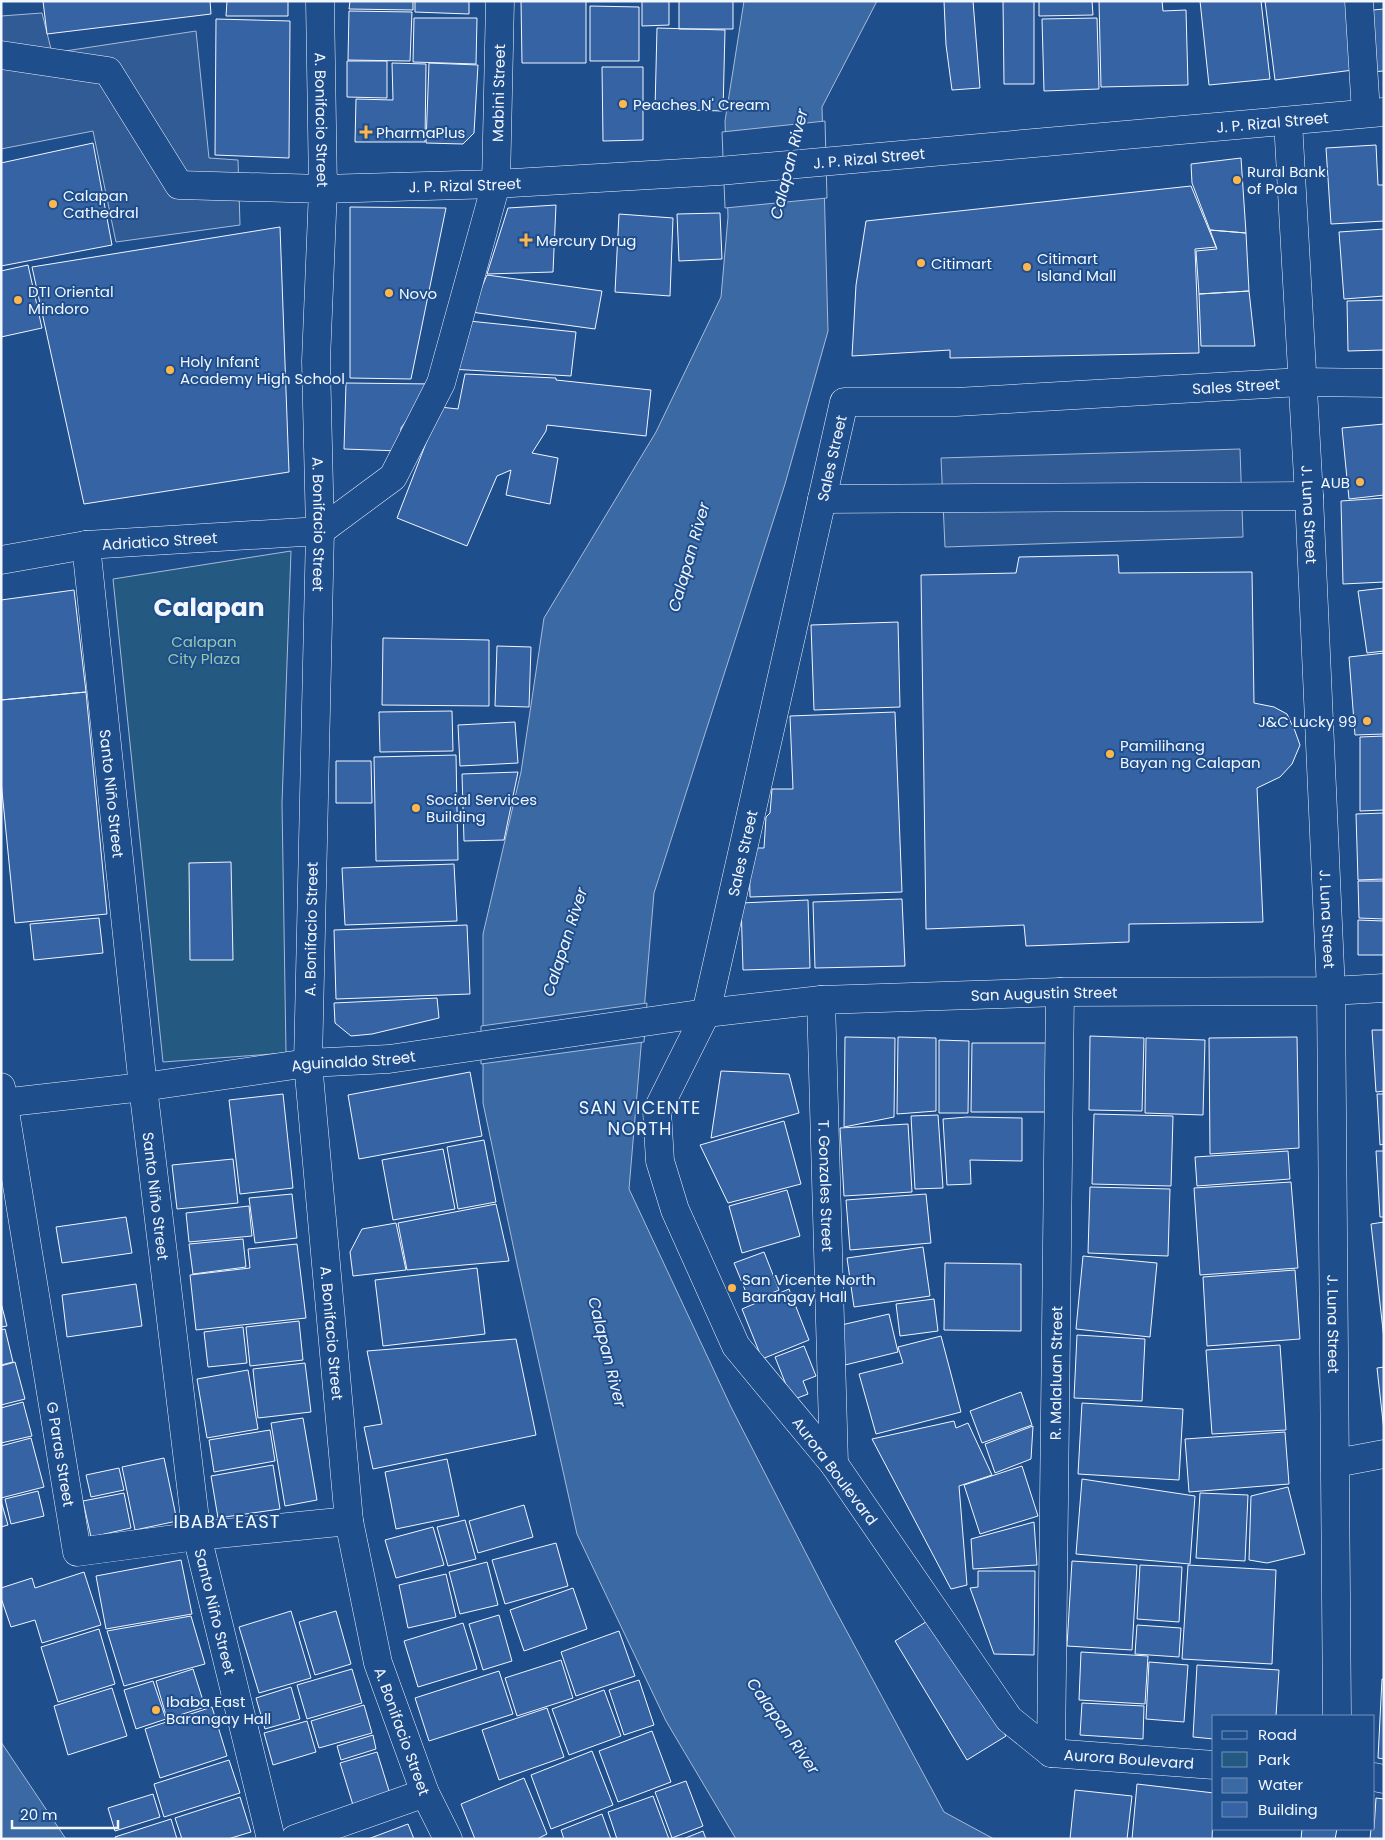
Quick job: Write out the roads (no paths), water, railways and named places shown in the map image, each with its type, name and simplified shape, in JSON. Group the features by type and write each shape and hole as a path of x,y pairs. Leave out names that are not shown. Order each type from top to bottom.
{"main road":[{"name":"A. Bonifacio Street","path":"320,1 322,189 316,361 320,531 308,1063 349,1521 378,1664 425,1793 448,1839"},
{"name":"Mabini Street","path":"320,531 393,478 441,383 496,184 500,1"},
{"path":"1359,1 1375,112"},
{"name":"J. P. Rizal Street","path":"1,55 108,71 179,185 322,189 496,184 719,171 1375,112"},
{"name":"J. Luna Street","path":"1288,121 1309,496 1331,991 1337,1715"},
{"name":"Sales Street","path":"706,1013 844,402 956,402 1302,382 1384,383"},
{"path":"822,499 1309,496"},
{"name":"Adriatico Street","path":"1,560 86,545 320,531"},
{"name":"Santo Niño Street","path":"86,545 143,1087 197,1536 271,1839"},
{"name":"San Augustin Street","path":"706,1013 821,1000 1060,992 1331,991 1384,988"},
{"name":"R. Malaluan Street","path":"1051,1754 1060,992"},
{"name":"T. Gonzales Street","path":"821,1000 834,1464"},
{"name":"Aguinaldo Street","path":"2,1098 143,1087 308,1063 389,1059 706,1013"},
{"name":"Aurora Boulevard","path":"706,1013 657,1111 660,1162 675,1210 736,1346 834,1464 1009,1719 1051,1754 1212,1765"},
{"name":"G Paras Street","path":"2,1098 77,1552 197,1536 349,1521"},
{"path":"1336,1463 1384,1454"},
{"path":"295,1839 425,1793"}],"water":[{"name":"Calapan River","path":"744,1 877,1 822,107 828,331 785,484 654,893 629,1189 731,1407 831,1602 944,1812 994,1839 736,1839 666,1721 577,1534 483,1103 483,934 521,772 544,618 656,432 721,297 728,217 725,121"},
{"path":"1,1742 66,1839 1,1839"}],"place":[{"name":"Peaches N' Cream","path":"623,104"},
{"name":"PharmaPlus","path":"366,132"},
{"name":"Rural Bank of Pola","path":"1237,180"},
{"name":"Calapan Cathedral","path":"53,204"},
{"name":"Mercury Drug","path":"526,240"},
{"name":"Citimart","path":"921,263"},
{"name":"Citimart Island Mall","path":"1027,267"},
{"name":"Novo","path":"389,293"},
{"name":"DTI Oriental Mindoro","path":"18,300"},
{"name":"Holy Infant Academy High School","path":"170,370"},
{"name":"AUB","path":"1360,482"},
{"name":"J&C Lucky 99","path":"1367,721"},
{"name":"Pamilihang Bayan ng Calapan","path":"1110,754"},
{"name":"Social Services Building","path":"416,808"},
{"name":"San Vicente North Barangay Hall","path":"732,1288"},
{"name":"Ibaba East Barangay Hall","path":"156,1710"}],"district":[{"name":"Calapan","path":"209,607"},
{"name":"SAN VICENTE NORTH","path":"640,1117"},
{"name":"IBABA EAST","path":"227,1521"}],"park label":[{"name":"Calapan City Plaza","path":"204,650"}]}
